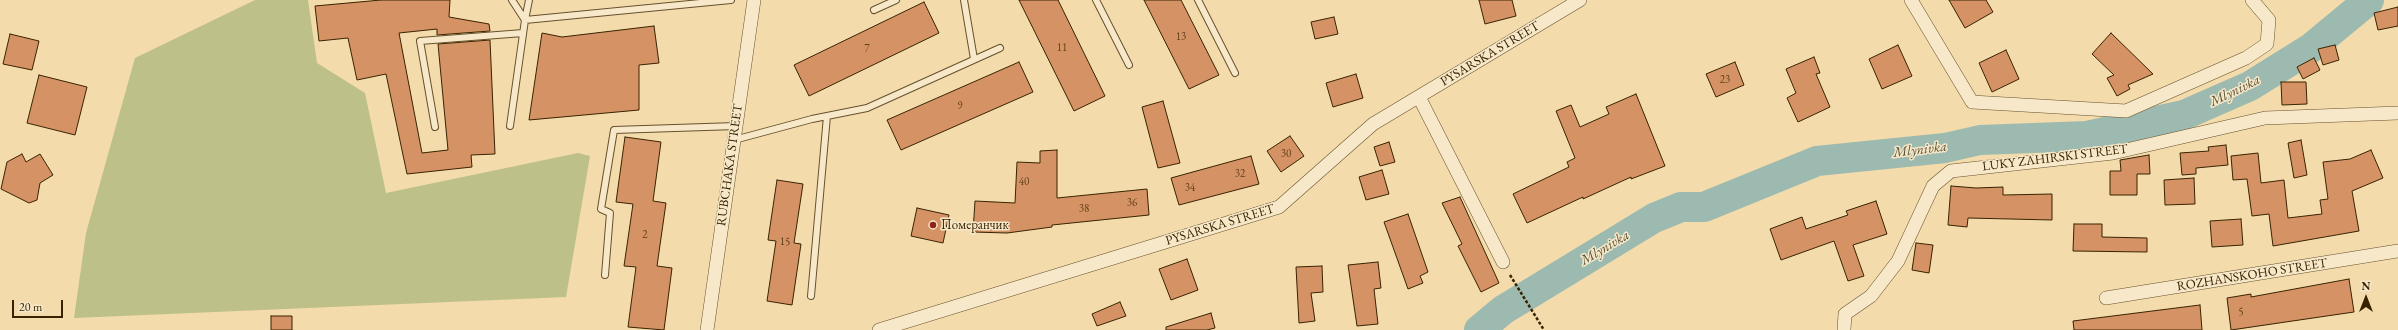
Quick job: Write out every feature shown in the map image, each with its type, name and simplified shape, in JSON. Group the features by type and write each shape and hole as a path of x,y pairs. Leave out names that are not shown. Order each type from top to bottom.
{"street":[{"name":"RUBCHAKA STREET","path":"707,330 754,0"},
{"name":"PYSARSKA STREET","path":"879,330 1279,207 1373,124 1580,0"},
{"path":"1911,0 1972,102 2126,111 2246,58 2267,44 2269,20 2252,0"},
{"path":"1419,97 1503,262"},
{"name":"LUKY ZAHIRSKI STREET","path":"1843,328 1845,314 1871,296 1898,261 1933,186 1951,171 2113,153 2265,118 2398,113"},
{"name":"ROZHANSKOHO STREET","path":"2106,298 2398,251"}],"lane":[{"path":"512,0 525,20"},
{"path":"510,126 529,0"},
{"path":"525,20 731,0"},
{"path":"874,10 896,0"},
{"path":"964,0 974,59"},
{"path":"1096,0 1128,65"},
{"path":"1198,0 1235,73"},
{"path":"435,127 420,41 523,33"},
{"path":"734,140 827,116 867,108 1000,48"},
{"path":"811,296 827,116"},
{"path":"605,275 610,213 601,209 614,130 736,126"}],"path":[{"path":"1503,262 1544,330"}],"green space":[{"path":"255,0 308,0 317,63 365,93 386,193 578,153 590,156 566,297 74,318 86,233 135,58"}],"building":[{"path":"381,0 450,0 449,17 489,24 490,31 437,35 437,29 399,33 422,153 448,150 438,44 490,40 495,154 471,155 472,167 407,174 386,74 357,80 348,38 319,41 315,6"},
{"path":"1019,0 1058,0 1105,96 1074,111"},
{"path":"1144,0 1181,0 1219,75 1189,89"},
{"path":"1479,0 1512,0 1516,16 1485,24"},
{"path":"1949,0 1986,0 1993,12 1965,28"},
{"path":"924,2 939,33 809,96 794,65"},
{"path":"2398,7 2398,26 2378,30 2374,13"},
{"path":"1334,17 1338,34 1315,39 1311,22"},
{"path":"654,26 659,63 639,65 639,110 529,120 542,33 562,37"},
{"path":"2111,33 2153,74 2128,85 2130,89 2117,96 2107,78 2114,75 2092,54"},
{"path":"10,34 39,41 32,70 3,64"},
{"path":"1898,45 1912,76 1882,89 1869,59"},
{"path":"2335,45 2339,60 2323,65 2318,49"},
{"path":"2006,50 2019,79 1992,92 1979,63"},
{"path":"1814,57 1820,73 1816,74 1830,107 1798,122 1787,98 1796,93 1786,69"},
{"path":"2314,58 2320,70 2303,79 2297,67"},
{"path":"1019,62 1033,92 901,150 887,120"},
{"path":"1735,62 1744,85 1716,97 1706,74"},
{"path":"1356,74 1363,98 1333,107 1326,83"},
{"path":"39,75 87,87 75,135 27,123"},
{"path":"2281,82 2306,82 2307,104 2282,105"},
{"path":"1636,94 1665,166 1631,179 1631,177 1527,223 1513,194 1569,167 1567,162 1575,158 1556,111 1571,105 1580,127 1609,114 1606,107"},
{"path":"1163,101 1180,163 1158,168 1142,107"},
{"path":"1290,136 1304,156 1281,172 1267,151"},
{"path":"625,137 661,142 653,201 666,203 657,266 672,268 664,330 628,327 636,267 624,266 633,204 616,202"},
{"path":"2301,140 2307,175 2294,178 2288,143"},
{"path":"1389,142 1395,162 1380,166 1374,147"},
{"path":"2226,145 2228,165 2196,168 2196,174 2182,175 2180,153 2209,151 2208,147"},
{"path":"1057,150 1057,198 1147,189 1149,215 1052,225 1052,227 1007,233 973,232 975,201 1015,203 1017,162 1040,163 1040,151"},
{"path":"2371,150 2383,178 2352,191 2359,231 2273,246 2269,214 2252,216 2247,179 2233,180 2231,156 2258,153 2261,183 2284,180 2288,218 2322,214 2320,200 2328,199 2323,162 2350,159"},
{"path":"22,154 26,162 40,154 53,175 40,183 37,200 29,203 1,189 7,162"},
{"path":"2149,155 2150,174 2137,174 2137,195 2110,195 2110,171 2121,171 2120,160"},
{"path":"1251,156 1259,184 1179,205 1171,178"},
{"path":"1382,170 1389,194 1366,200 1359,177"},
{"path":"2194,178 2195,204 2165,205 2164,180"},
{"path":"777,180 803,184 794,243 801,244 792,305 767,301 776,241 768,240"},
{"path":"1951,186 1976,188 2003,187 2003,195 2052,194 2052,220 1968,218 1967,227 1948,225"},
{"path":"1460,197 1499,283 1481,292 1458,246 1462,244 1442,203"},
{"path":"1876,201 1887,234 1853,245 1864,276 1848,281 1834,241 1781,260 1770,229 1802,217 1806,229 1848,215 1846,211"},
{"path":"917,208 949,215 943,243 911,236"},
{"path":"1408,214 1428,272 1420,276 1423,283 1408,289 1384,222"},
{"path":"2241,219 2243,245 2212,247 2210,221"},
{"path":"2074,224 2102,224 2102,237 2147,238 2147,252 2073,251"},
{"path":"1916,243 1933,245 1929,273 1912,270"},
{"path":"1187,259 1198,290 1171,300 1159,269"},
{"path":"1378,262 1381,288 1374,289 1378,324 1357,326 1348,265"},
{"path":"1322,266 1323,292 1311,293 1315,321 1299,323 1296,267"},
{"path":"2349,279 2354,312 2231,330 2227,298 2251,294 2251,297"},
{"path":"1120,302 1126,316 1097,326 1092,314"},
{"path":"2200,305 2202,330 2074,330 2073,321"},
{"path":"1211,313 1215,328 1207,330 1166,330 1166,327"},
{"path":"271,316 292,316 292,330 271,330"}],"waterway":[{"name":"Mlynivka","path":"1479,330 1503,310 1654,218 1681,207 1704,207 1817,161 1945,148 1980,140 2087,136 2184,115 2250,86 2311,48 2369,0"}],"place":[{"name":"Померанчик","path":"933,225"}]}
